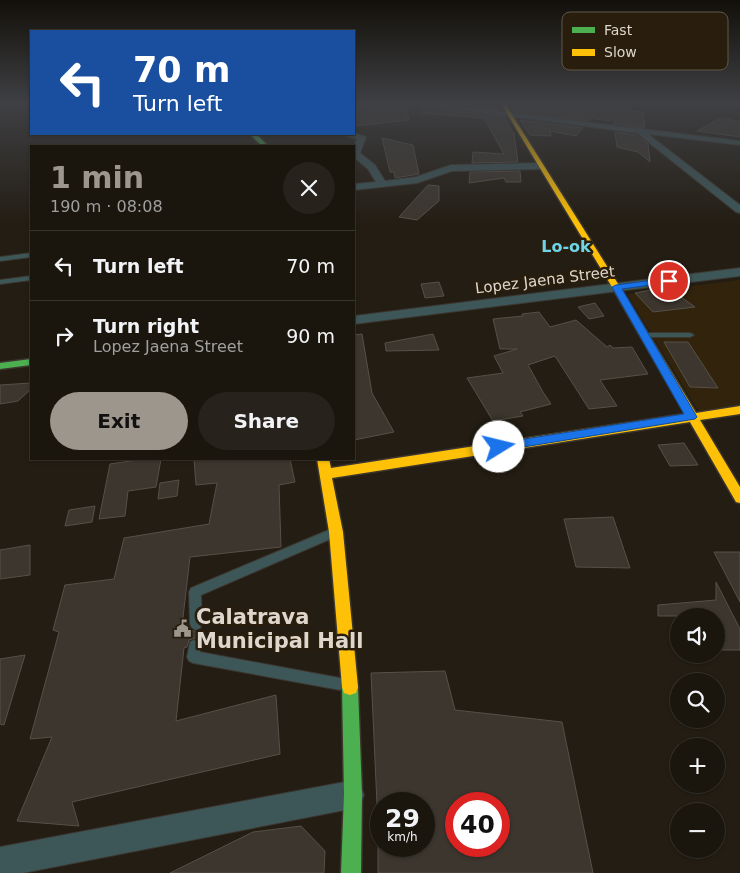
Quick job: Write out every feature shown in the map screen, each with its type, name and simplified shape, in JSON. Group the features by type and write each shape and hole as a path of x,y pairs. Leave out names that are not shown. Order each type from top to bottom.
{"main road":[{"path":"525,143 616,287 740,498"},
{"path":"0,366 30,362"},
{"path":"326,474 740,410"},
{"path":"324,460 336,532 350,686 353,794 351,873"}],"street":[{"path":"653,143 740,210"},
{"path":"356,157 372,166 382,184"},
{"path":"355,187 417,180 450,168 540,166"},
{"name":"Lopez Jaena Street","path":"355,320 740,272"},
{"path":"0,862 353,794"}],"lane":[{"path":"0,259 30,255"},
{"path":"0,282 30,278"},
{"path":"644,335 690,335"},
{"path":"196,624 195,592 336,532"},
{"path":"194,646 193,657 350,686"}],"shaded area":[{"path":"740,280 740,406 699,412 627,294"}],"building":[{"path":"383,143 413,145 419,174 395,178 394,172 390,172"},
{"path":"498,143 515,143 518,162 472,163 473,152 504,154"},
{"path":"616,143 646,143 650,162 638,152 617,147"},
{"path":"520,171 521,182 506,182 504,178 469,183 470,172"},
{"path":"428,185 439,186 439,201 417,220 399,217"},
{"path":"439,282 444,296 425,298 421,284"},
{"path":"667,287 695,307 653,312 635,293"},
{"path":"595,303 604,316 589,319 578,307"},
{"path":"539,312 550,327 576,320 607,347 610,345 613,348 632,347 648,374 600,380 617,406 589,409 555,356 528,365 551,404 520,412 523,416 493,421 467,378 503,373 494,356 517,349 500,349 493,319 523,316 522,314"},
{"path":"362,334 372,393 394,432 355,440 355,335"},
{"path":"433,334 439,350 386,351 385,343"},
{"path":"664,342 688,342 718,388 690,387"},
{"path":"30,383 30,390 18,401 0,404 0,385"},
{"path":"684,443 698,465 670,466 658,445"},
{"path":"137,460 161,460 156,487 128,491 125,516 99,519 110,464"},
{"path":"194,460 290,460 295,482 279,485 281,547 190,557 182,626 188,625 191,630 196,632 195,638 189,640 187,647 184,648 176,721 276,695 280,754 72,802 79,826 17,821 52,737 30,739 59,632 53,630 65,585 114,579 124,538 209,524 217,483 196,485"},
{"path":"179,480 177,496 158,499 160,483"},
{"path":"95,506 92,522 65,526 69,510"},
{"path":"613,517 630,568 576,567 564,519"},
{"path":"30,545 30,575 0,579 0,550"},
{"path":"714,552 740,552 740,602"},
{"path":"716,582 740,629 740,650 725,650 725,608 670,608 670,616 658,616 658,605 716,600"},
{"path":"25,655 4,725 0,724 0,659"},
{"path":"445,671 455,710 562,722 593,873 378,873 378,857 435,857 435,792 376,792 371,673"},
{"path":"301,826 325,851 324,873 170,873 253,832"}],"traffic: fast":[{"path":"0,366 30,362"},
{"path":"350,687 353,794 351,873"}],"traffic: slow":[{"path":"527,143 616,287 740,498"},
{"path":"326,474 740,410"},
{"path":"323,460 336,532 350,687"}],"place":[{"name":"Calatrava Municipal Hall","path":"182,629"}],"district":[{"name":"Lo-ok","path":"566,246"}],"route":[{"path":"499,447 691,417 616,287 669,281"}]}
